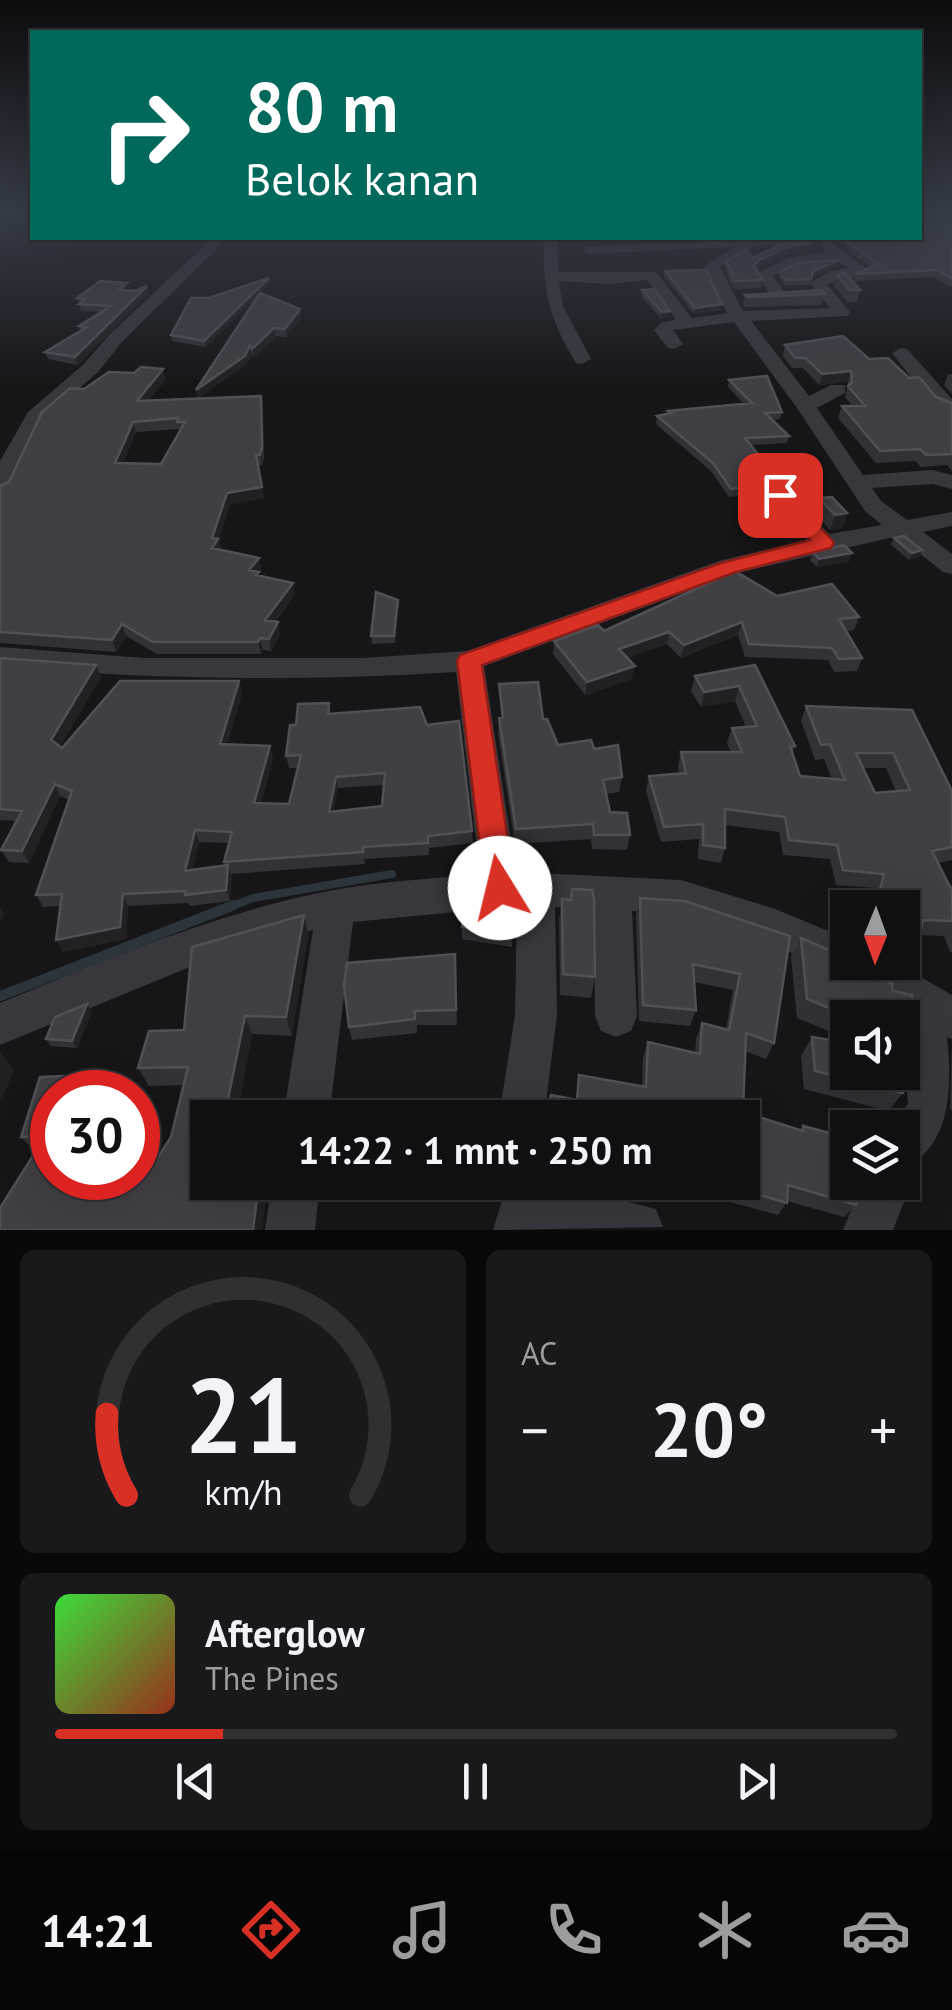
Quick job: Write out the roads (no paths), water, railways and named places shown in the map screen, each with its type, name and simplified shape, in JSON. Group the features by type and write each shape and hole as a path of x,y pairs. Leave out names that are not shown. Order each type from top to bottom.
{"street":[{"path":"0,490 18,443 34,416 101,358 115,339 185,271"},
{"path":"550,271 555,306 582,359"},
{"path":"716,271 742,302 873,506 952,566"},
{"path":"770,271 764,274 793,294"},
{"path":"742,302 842,312 818,283 825,276 871,276 864,271"},
{"path":"550,276 651,276 687,323"},
{"path":"674,344 663,330 742,302 825,292"},
{"path":"901,353 940,401 952,406"},
{"path":"806,406 838,388"},
{"path":"856,482 933,477 952,482"},
{"path":"780,495 823,543"},
{"path":"0,657 144,668 363,668 469,661 728,567 823,543 952,518"},
{"path":"469,661 536,1014 524,1100"},
{"path":"0,1024 135,967 224,935 336,907 507,876 681,897 775,927 830,951"},
{"path":"612,891 616,1016"},
{"path":"309,1100 336,907"},
{"path":"886,980 937,1009 931,1104 920,1127"},
{"path":"290,1230 294,1200"},
{"path":"518,1230 524,1200 638,1226"},
{"path":"868,1230 880,1200"}],"waterway":[{"path":"227,908 253,898 392,874"},
{"path":"0,996 234,905"}]}
